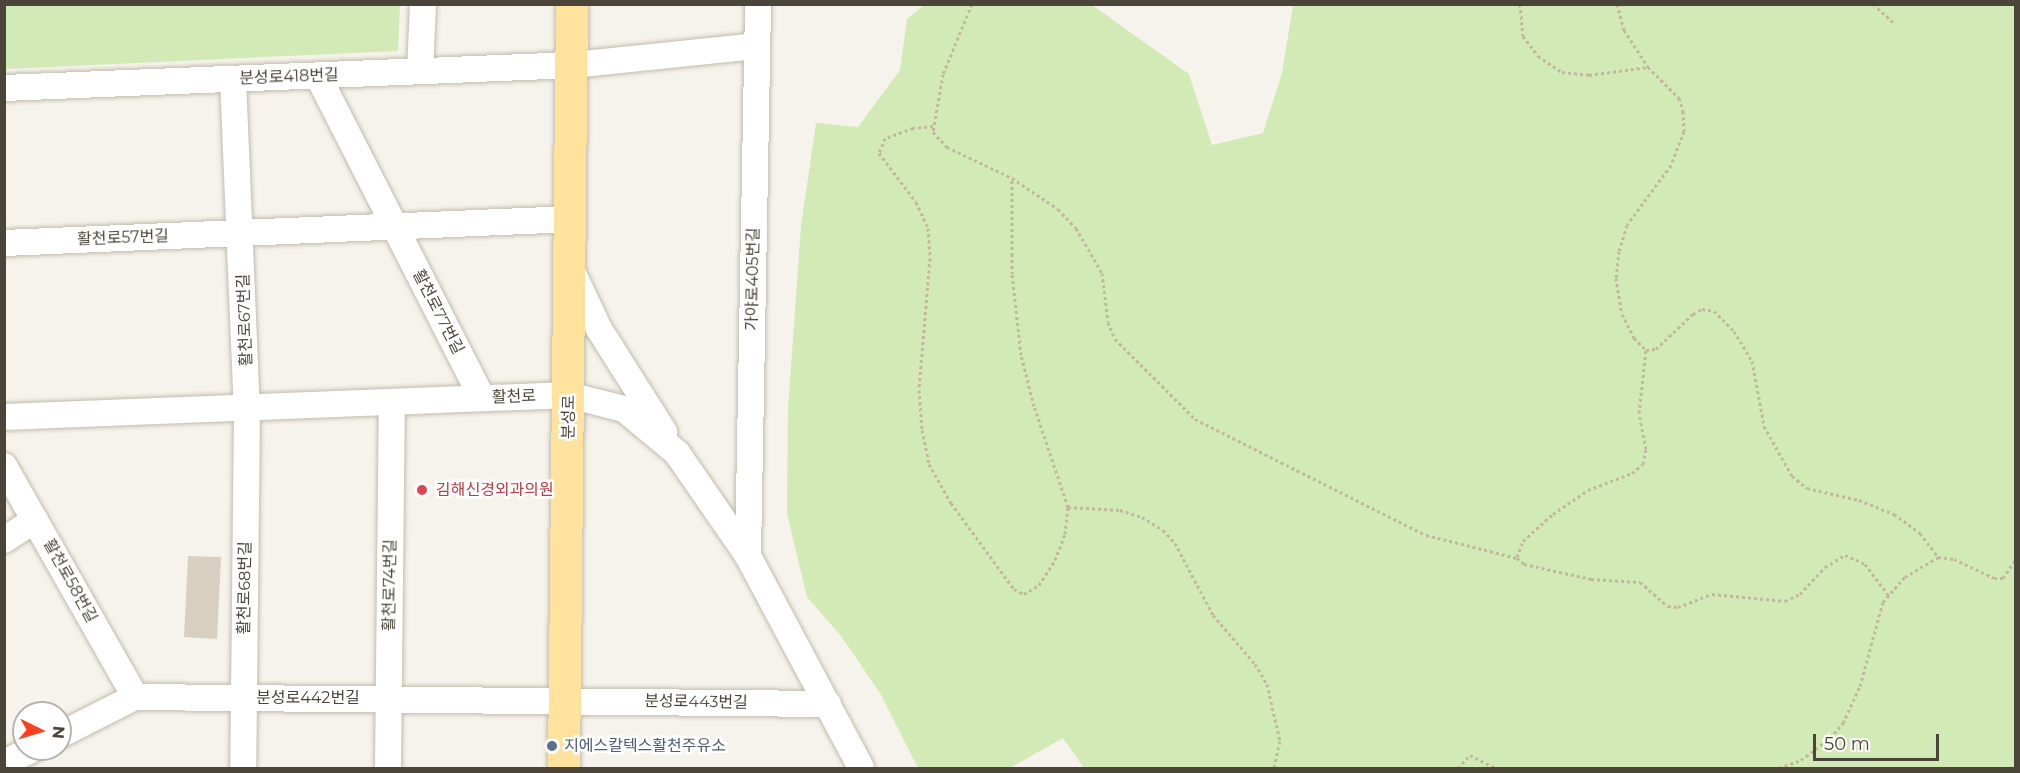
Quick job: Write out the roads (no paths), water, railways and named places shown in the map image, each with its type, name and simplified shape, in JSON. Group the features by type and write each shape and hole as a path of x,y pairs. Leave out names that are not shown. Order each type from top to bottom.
{"main road":[{"name":"분성로","path":"564,768 572,4"}],"street":[{"path":"420,71 423,4"},
{"path":"573,65 758,46 758,4"},
{"name":"가야로405번길","path":"748,556 758,46 776,4"},
{"name":"분성로418번길","path":"4,88 573,65"},
{"name":"활천로77번길","path":"318,76 482,398"},
{"name":"활천로67번길","path":"233,79 242,233 247,408"},
{"path":"242,233 571,219"},
{"name":"활천로57번길","path":"4,243 242,233"},
{"path":"570,266 599,329 677,453"},
{"name":"활천로","path":"4,417 569,395 624,409 677,453 748,556 861,768"},
{"name":"활천로74번길","path":"388,768 392,402"},
{"name":"활천로68번길","path":"243,768 247,408"},
{"name":"활천로58번길","path":"4,466 135,697"},
{"path":"4,540 35,520"},
{"name":"분성로442번길","path":"72,729 135,697 564,700"},
{"name":"분성로443번길","path":"564,700 828,704"}],"place":[{"name":"김해신경외과의원","path":"422,490"},
{"name":"지에스칼텍스활천주유소","path":"552,746"}]}
